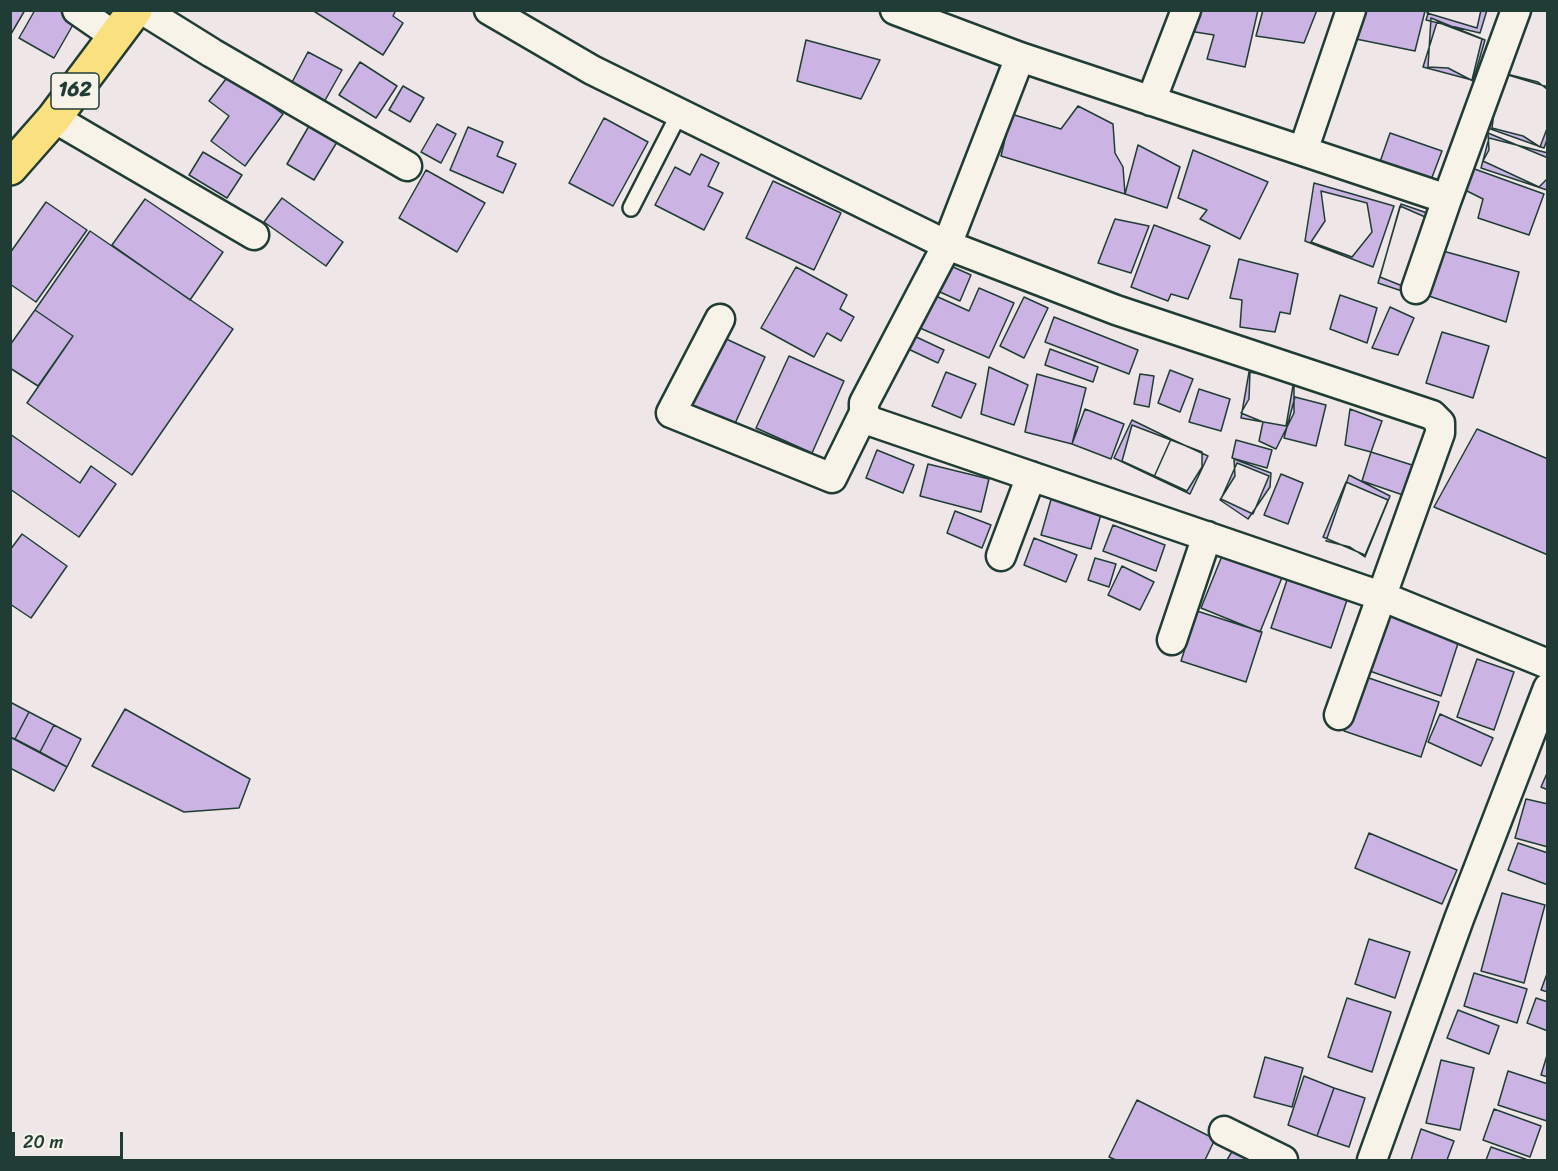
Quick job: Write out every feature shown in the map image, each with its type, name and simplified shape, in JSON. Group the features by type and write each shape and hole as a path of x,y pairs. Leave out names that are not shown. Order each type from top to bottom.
{"main road":[{"name":"162","path":"10,168 54,117 135,10"}],"street":[{"path":"77,10 116,37"},
{"path":"143,10 212,53 407,166"},
{"path":"489,10 592,70 946,245 1116,310 1432,415 1440,423 1440,433 1339,715"},
{"path":"896,10 1020,57 1447,199"},
{"path":"1151,101 1186,10"},
{"path":"1303,151 1351,10"},
{"path":"1416,290 1516,10"},
{"path":"720,319 670,413 832,478 864,413 864,403 946,245 1020,57"},
{"path":"54,117 254,235"},
{"path":"864,413 870,421 1381,596 1548,663"},
{"path":"1001,556 1031,476"},
{"path":"1172,640 1207,536"},
{"path":"1372,1161 1459,919 1548,688"},
{"path":"1224,1131 1283,1161"}],"lane":[{"path":"631,208 679,114"}],"building":[{"path":"10,10 25,10 11,34 10,34"},
{"path":"35,10 68,10 78,16 54,58 19,38"},
{"path":"312,10 396,10 393,16 403,23 383,55"},
{"path":"1195,10 1258,10 1245,67 1207,59 1214,35 1189,31"},
{"path":"1263,10 1317,10 1304,43 1256,36"},
{"path":"1360,10 1425,11 1415,51 1356,39"},
{"path":"1428,10 1481,10 1477,28 1427,13"},
{"path":"1429,10 1487,10 1480,33 1426,20"},
{"path":"1431,18 1485,40 1473,81 1448,68 1428,67"},
{"path":"1437,22 1482,39 1472,80 1423,67"},
{"path":"806,40 880,60 861,99 797,81"},
{"path":"308,52 342,70 323,104 290,86"},
{"path":"360,62 397,86 376,118 339,95"},
{"path":"1498,72 1548,87 1548,137 1544,148 1485,127"},
{"path":"1499,72 1538,82 1548,90 1548,126 1540,147 1523,136 1492,128"},
{"path":"229,75 283,114 245,166 211,141 229,116 209,101"},
{"path":"403,86 424,98 410,122 389,110"},
{"path":"1078,106 1113,124 1115,153 1123,167 1125,194 1001,156 1011,114 1061,129"},
{"path":"604,118 648,142 613,206 569,183"},
{"path":"437,124 456,134 441,163 421,152"},
{"path":"309,126 337,142 314,180 287,164"},
{"path":"468,127 503,142 497,156 516,164 503,193 450,170"},
{"path":"1390,133 1442,151 1431,180 1380,162"},
{"path":"1488,133 1548,158 1548,178 1539,187 1483,161 1489,150"},
{"path":"1489,138 1548,153 1547,190 1481,168"},
{"path":"1138,145 1180,167 1167,208 1125,194"},
{"path":"1193,150 1268,182 1240,239 1200,219 1207,210 1178,198"},
{"path":"203,152 242,175 227,198 189,175"},
{"path":"701,154 719,163 708,186 723,193 704,230 655,205 675,167 690,175"},
{"path":"1469,167 1544,194 1529,235 1478,218 1483,199 1465,190"},
{"path":"426,170 485,203 457,252 399,218"},
{"path":"773,181 841,213 814,270 746,238"},
{"path":"1314,183 1394,206 1373,267 1305,241"},
{"path":"1321,191 1367,203 1372,232 1352,257 1311,242 1325,221"},
{"path":"282,198 343,242 326,266 264,222"},
{"path":"145,199 223,252 190,300 112,245"},
{"path":"46,202 87,230 36,302 10,284 10,253"},
{"path":"1401,204 1436,216 1414,295 1378,283"},
{"path":"1400,206 1432,220 1410,289 1380,277"},
{"path":"1115,219 1149,226 1131,273 1098,263"},
{"path":"1154,225 1210,246 1188,299 1171,294 1168,301 1131,287"},
{"path":"90,231 233,329 132,475 27,403 73,336 35,310"},
{"path":"1432,248 1519,272 1506,322 1420,293"},
{"path":"1239,259 1298,274 1290,314 1280,312 1275,332 1240,327 1242,300 1230,298"},
{"path":"942,262 971,275 960,301 931,288"},
{"path":"796,267 847,295 840,309 854,317 841,341 827,333 814,357 761,328"},
{"path":"979,288 1014,303 989,358 913,325 927,292 969,311"},
{"path":"1340,295 1377,308 1367,343 1330,329"},
{"path":"1024,297 1048,308 1024,358 1000,346"},
{"path":"1390,307 1414,318 1398,355 1372,348"},
{"path":"35,310 73,336 38,386 10,368 10,345"},
{"path":"1054,317 1138,350 1129,374 1045,342"},
{"path":"707,330 765,357 728,439 670,413"},
{"path":"1442,332 1489,346 1473,398 1426,383"},
{"path":"910,334 944,350 938,363 904,347"},
{"path":"1050,349 1098,367 1093,382 1045,365"},
{"path":"789,356 844,381 812,453 756,428"},
{"path":"989,367 1028,385 1014,425 981,414"},
{"path":"1170,370 1193,379 1180,412 1158,403"},
{"path":"1250,371 1294,379 1294,413 1276,449 1259,441 1263,422 1241,413 1249,399"},
{"path":"946,372 976,384 961,418 932,406"},
{"path":"1249,372 1294,380 1286,426 1241,418"},
{"path":"1037,374 1086,388 1072,444 1025,432"},
{"path":"1140,374 1154,376 1149,407 1134,404"},
{"path":"1199,389 1230,399 1221,431 1189,422"},
{"path":"1295,397 1326,405 1316,446 1284,438"},
{"path":"1085,409 1124,424 1111,459 1072,444"},
{"path":"1350,409 1382,421 1371,452 1345,445"},
{"path":"1132,420 1171,439 1154,477 1114,458"},
{"path":"1132,425 1202,452 1202,467 1187,491 1122,461"},
{"path":"1477,429 1548,459 1548,555 1434,507"},
{"path":"10,434 80,483 91,466 116,484 79,537 10,489"},
{"path":"1171,439 1208,456 1190,494 1154,477"},
{"path":"1236,440 1272,450 1267,468 1232,458"},
{"path":"877,450 914,465 903,493 866,478"},
{"path":"1371,452 1412,465 1403,495 1362,481"},
{"path":"1234,459 1271,473 1270,487 1248,519 1220,500 1235,476"},
{"path":"1237,463 1269,476 1253,514 1221,499"},
{"path":"928,464 989,479 981,512 920,496"},
{"path":"1281,474 1303,483 1288,524 1264,515"},
{"path":"1349,475 1390,496 1365,557 1350,547 1326,541"},
{"path":"1346,482 1388,500 1365,555 1323,537"},
{"path":"1054,489 1104,504 1091,549 1041,535"},
{"path":"955,511 991,525 982,548 947,533"},
{"path":"1113,525 1165,545 1156,571 1103,551"},
{"path":"22,534 67,566 31,618 10,604 10,550"},
{"path":"1034,538 1077,555 1066,582 1024,565"},
{"path":"1224,551 1283,575 1260,632 1201,608"},
{"path":"1095,558 1116,564 1109,587 1088,580"},
{"path":"1122,566 1154,582 1140,610 1108,595"},
{"path":"1288,577 1348,597 1331,648 1271,628"},
{"path":"1385,609 1461,634 1441,696 1364,669"},
{"path":"1197,611 1262,632 1246,682 1181,661"},
{"path":"1477,659 1514,672 1494,730 1457,717"},
{"path":"1363,676 1439,702 1421,757 1344,731"},
{"path":"10,702 29,712 15,739 10,737"},
{"path":"125,709 250,779 239,808 184,812 92,766"},
{"path":"29,712 54,725 40,752 15,739"},
{"path":"1440,714 1493,738 1481,766 1428,742"},
{"path":"54,725 81,739 67,767 40,752"},
{"path":"10,737 67,767 54,791 10,768"},
{"path":"1548,771 1548,790 1541,787"},
{"path":"1526,799 1548,804 1548,847 1515,838"},
{"path":"1369,833 1457,870 1442,904 1355,868"},
{"path":"1518,843 1548,853 1548,885 1508,870"},
{"path":"1502,893 1545,905 1524,983 1481,971"},
{"path":"1369,939 1410,952 1395,998 1355,984"},
{"path":"1548,971 1548,992 1541,990"},
{"path":"1474,973 1527,989 1517,1023 1464,1006"},
{"path":"1347,998 1391,1012 1372,1072 1328,1057"},
{"path":"1536,998 1548,1002 1548,1031 1527,1023"},
{"path":"1458,1010 1499,1026 1489,1054 1447,1038"},
{"path":"1548,1052 1548,1077 1541,1075"},
{"path":"1265,1057 1303,1068 1292,1107 1254,1097"},
{"path":"1441,1060 1474,1068 1460,1130 1426,1123"},
{"path":"1508,1071 1548,1084 1547,1121 1498,1105"},
{"path":"1304,1076 1334,1088 1317,1136 1288,1125"},
{"path":"1334,1088 1365,1098 1349,1147 1317,1136"},
{"path":"1137,1100 1215,1139 1205,1160 1116,1160 1109,1157"},
{"path":"1494,1109 1541,1126 1530,1157 1483,1140"},
{"path":"1421,1129 1454,1141 1447,1160 1411,1160"},
{"path":"1491,1147 1528,1160 1486,1160"},
{"path":"1234,1148 1258,1160 1227,1160"}]}
